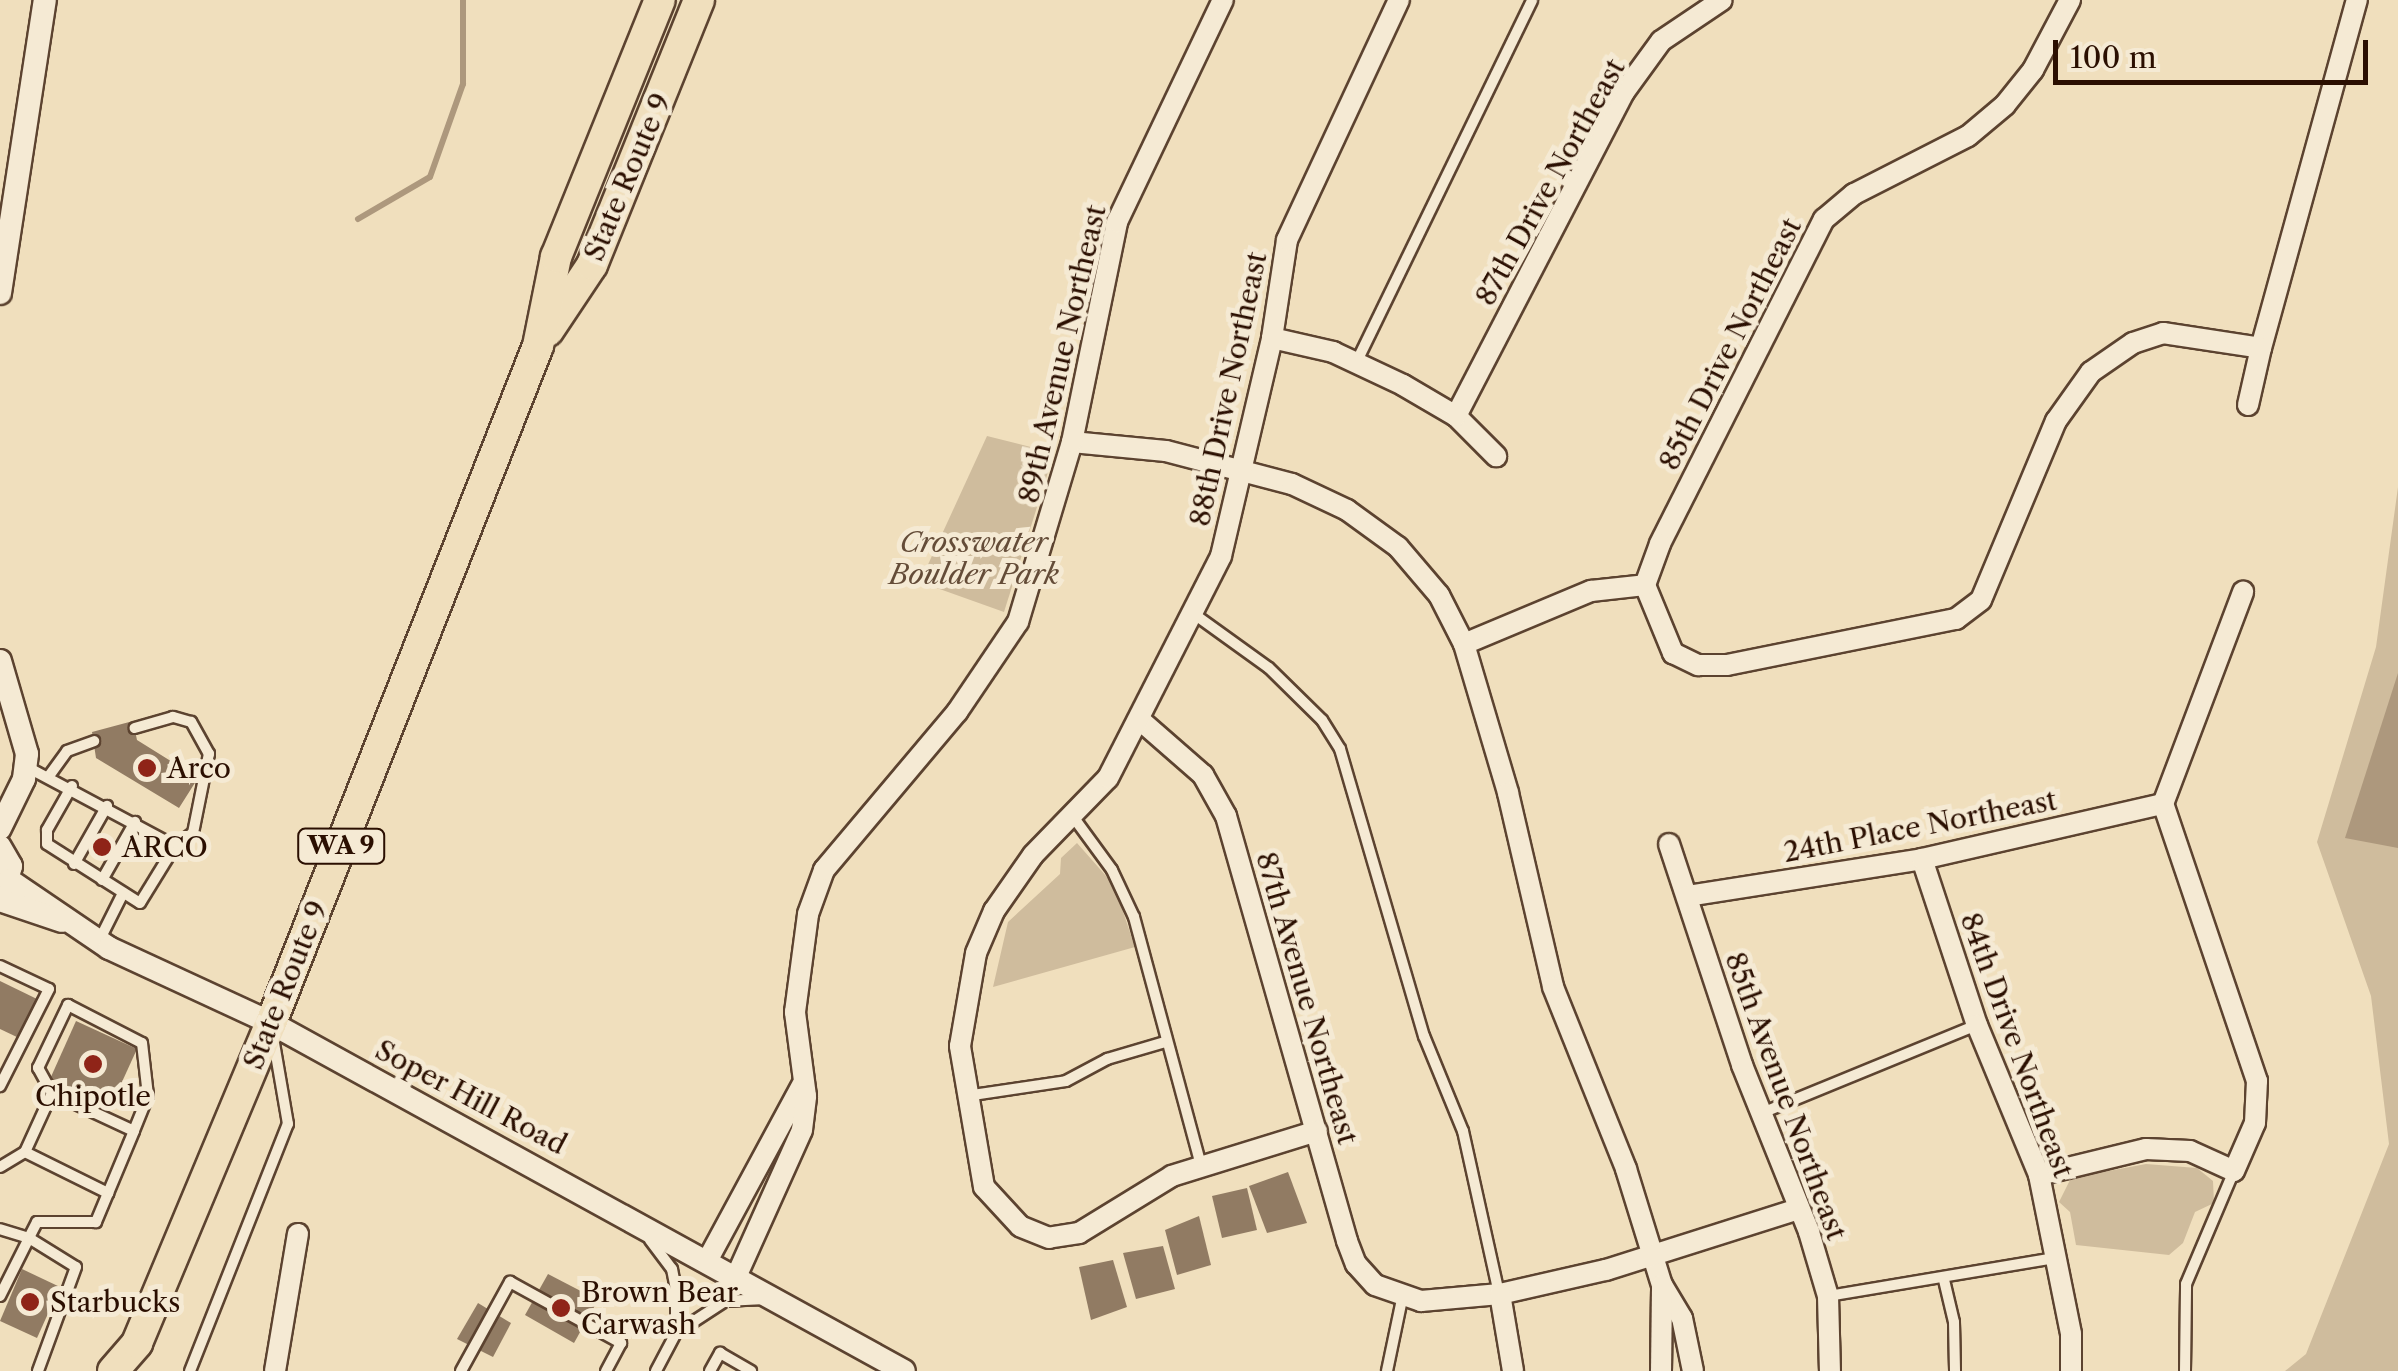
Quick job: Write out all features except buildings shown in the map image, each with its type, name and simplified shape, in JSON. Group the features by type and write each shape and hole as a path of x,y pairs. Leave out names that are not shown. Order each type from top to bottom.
{"main road":[{"name":"State Route 9","path":"112,1371 136,1357 271,1023 538,346 556,257 660,0"},
{"name":"State Route 9","path":"538,346 592,266 700,0"}],"street":[{"path":"0,294 46,0"},
{"name":"89th Avenue Northeast","path":"736,1277 802,1130 795,1012 800,958 824,870 956,712 1018,622 1072,442 1117,222 1223,0"},
{"name":"88th Drive Northeast","path":"1201,1165 1079,1233 1048,1238 1002,1210 984,1188 965,1096 960,1046 976,953 994,911 1033,855 1074,818 1108,778 1221,556 1272,338 1286,240 1399,0"},
{"name":"85th Drive Northeast","path":"1645,585 1660,544 1824,219 1854,194 1968,136 2005,105 2033,70 2070,0"},
{"path":"2248,405 2358,0"},
{"name":"87th Drive Northeast","path":"1456,416 1624,92 1662,40 1718,1"},
{"path":"1464,644 1591,591 1645,585 1674,653 1698,665 1727,665 1956,620 1981,600 2056,420 2091,372 2133,343 2163,333 2261,348"},
{"path":"1272,338 1357,361 1456,416 1496,456"},
{"path":"1072,442 1166,452 1244,470 1346,510 1398,547 1439,595 1464,644 1508,792 1554,987 1626,1169 1662,1285 1682,1318 1693,1371"},
{"path":"2040,1175 2146,1150 2190,1151 2234,1172 2254,1123 2258,1082 2162,804 2243,592"},
{"path":"0,661 38,772 0,828"},
{"name":"87th Avenue Northeast","path":"1140,720 1202,774 1226,816 1356,1264 1375,1285 1402,1299"},
{"name":"24th Place Northeast","path":"1687,896 1922,859 2162,804"},
{"name":"85th Avenue Northeast","path":"1670,844 1828,1296 1830,1371"},
{"path":"0,848 11,866 3,892"},
{"name":"84th Drive Northeast","path":"1922,859 1977,1025 2040,1175 2056,1258 2070,1371"},
{"name":"Soper Hill Road","path":"3,892 98,942 271,1023 904,1371"},
{"path":"708,1261 802,1085"},
{"path":"1201,1165 1317,1131"},
{"path":"1402,1299 1500,1294 1795,1210"},
{"path":"275,1371 298,1234"},
{"path":"1662,1285 1662,1371"},
{"path":"1500,1294 1513,1371"}],"lane":[{"path":"1357,361 1532,0"},
{"path":"1194,614 1269,668 1322,720 1340,750 1424,1036 1463,1131 1500,1294"},
{"path":"72,786 47,830 47,844 140,904 175,846 193,833 208,754 205,738 190,722 173,718 134,728"},
{"path":"38,772 67,751 94,741"},
{"path":"38,772 72,786 175,846"},
{"path":"74,864 107,806"},
{"path":"1074,818 1112,870 1134,917 1152,969 1166,1042 1201,1165"},
{"path":"102,880 135,822"},
{"path":"98,942 123,893"},
{"path":"0,966 50,989 0,1084"},
{"path":"0,1296 37,1222 96,1222 134,1132 148,1096 142,1043 68,1006 38,1068 52,1093 134,1132"},
{"path":"190,1371 288,1124 271,1023"},
{"path":"1761,1113 1977,1025"},
{"path":"965,1096 1066,1081 1106,1059 1166,1042"},
{"path":"0,1167 25,1152 52,1093"},
{"path":"25,1152 108,1193"},
{"path":"2185,1371 2186,1284 2234,1172"},
{"path":"638,1223 672,1269 676,1334"},
{"path":"0,1230 29,1238 76,1267 38,1371"},
{"path":"1828,1296 1944,1280 2056,1258"},
{"path":"1944,1280 1954,1322 1955,1371"},
{"path":"460,1371 510,1282 621,1343 606,1371"},
{"path":"656,1371 676,1334 726,1301 774,1298"},
{"path":"1387,1371 1402,1299"},
{"path":"710,1371 720,1354 748,1370"}],"green space":[{"name":"Crosswater Boulder Park","path":"987,436 1054,453 1004,612 920,582"},
{"path":"2398,487 2398,1371 2285,1371 2306,1354 2389,1144 2371,996 2317,842 2376,647"},
{"path":"1077,843 1114,885 1135,947 993,987 1008,922 1060,874 1061,858"},
{"path":"2146,1164 2197,1168 2213,1181 2214,1203 2195,1212 2183,1243 2169,1255 2076,1245 2070,1212 2059,1202 2071,1178"}],"shaded area":[{"path":"2398,673 2398,848 2345,838"}],"waterway":[{"path":"358,219 430,177 463,84 463,0"}],"place":[{"name":"Arco","path":"147,768"},
{"name":"ARCO","path":"102,847"},
{"name":"Chipotle","path":"93,1064"},
{"name":"Starbucks","path":"30,1302"},
{"name":"Brown Bear Carwash","path":"561,1308"}]}
